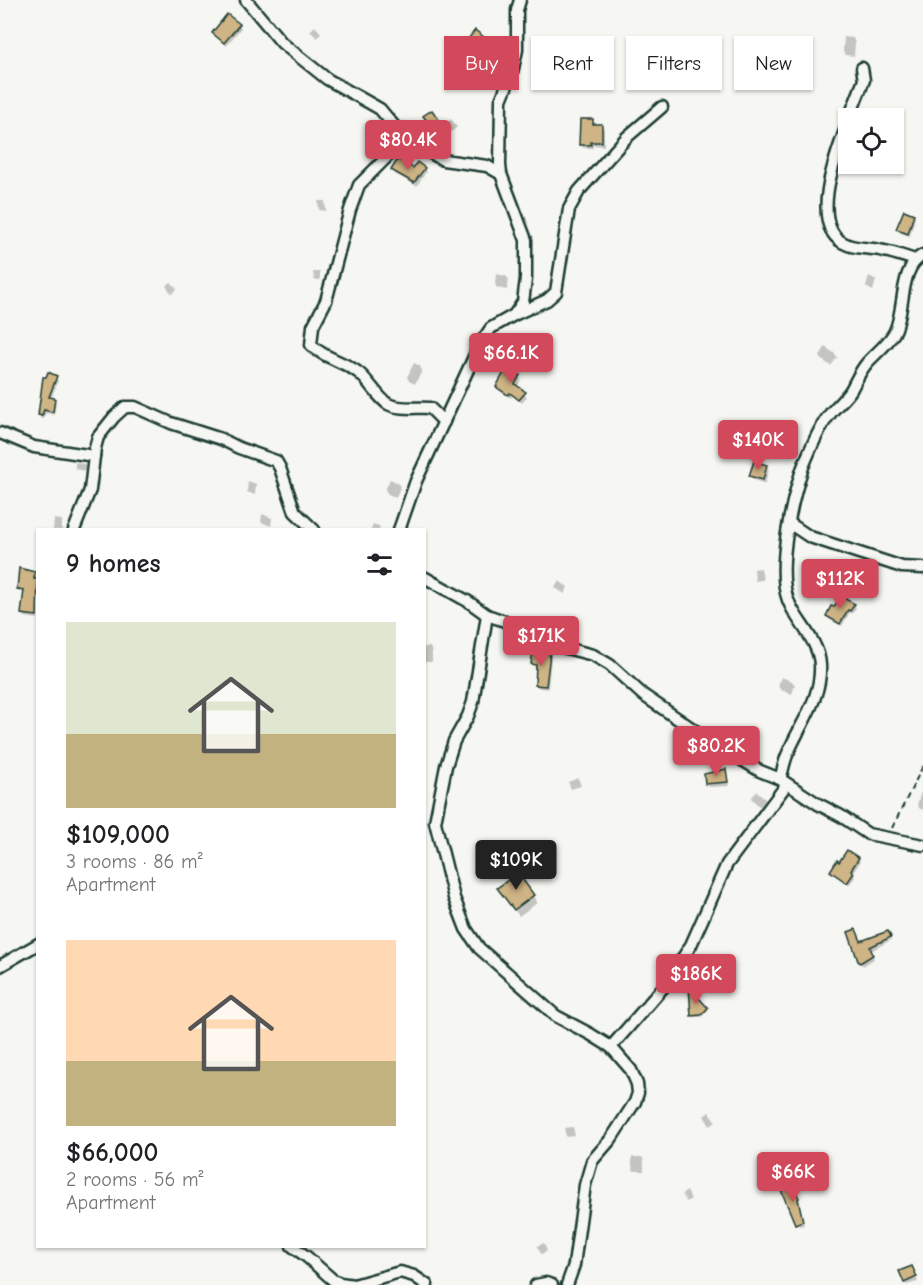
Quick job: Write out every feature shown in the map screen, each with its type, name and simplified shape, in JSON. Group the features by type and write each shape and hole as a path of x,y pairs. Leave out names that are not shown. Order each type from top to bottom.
{"street":[{"path":"246,0 282,43 327,79 380,109 408,139 429,154 443,160 487,166 501,174"},
{"path":"514,315 523,302 527,256 526,240 501,174 501,100 512,74 517,50 517,10 520,0"},
{"path":"853,108 864,80 862,68"},
{"path":"400,528 416,481 480,344 491,328 547,300 556,292 568,209 579,191 627,136 662,107"},
{"path":"408,139 359,185 350,210 326,301 313,326 311,345 320,354 358,372 372,385 386,404 396,407 430,408 444,422"},
{"path":"611,1047 667,983 691,945 727,864 784,782 788,753 809,713 818,682 820,666 815,647 789,602 785,589 782,572 789,523 803,467 828,416 850,392 867,364 883,348 899,325 905,282 919,257 847,245 834,237 825,215 830,177 838,153"},
{"path":"75,528 90,490 93,456 98,437 125,407 135,408 276,461 295,512 313,528"},
{"path":"0,434 34,447 93,456"},
{"path":"789,523 810,537 902,567 923,568"},
{"path":"426,578 487,615 528,628 562,647 593,655 610,665 643,695 700,734 868,834 923,845"},
{"path":"487,615 472,702 468,716 454,741 430,822 437,838 454,898 466,929 479,948 556,1016 611,1047 631,1070 638,1084 635,1101 610,1139 592,1161 585,1185 574,1265 567,1285"},
{"path":"0,966 36,945"},
{"path":"295,1248 333,1280 340,1283 354,1285 400,1272 414,1276 427,1285"},
{"path":"536,1285 546,1283 552,1285"}],"path":[{"path":"887,839 923,766"}],"building":[{"path":"227,14 240,24 224,43 212,33"},
{"path":"475,30 482,36 470,36"},
{"path":"432,110 446,130 438,136 423,116"},
{"path":"580,119 593,119 593,124 602,124 602,142 579,145"},
{"path":"398,159 413,168 417,162 425,168 414,183 391,170"},
{"path":"904,210 914,214 908,234 896,229"},
{"path":"507,367 520,375 515,384 526,392 519,400 496,387"},
{"path":"48,372 57,376 49,397 55,398 53,412 44,410 42,416 38,415 43,377 46,377"},
{"path":"754,461 767,465 763,480 749,476"},
{"path":"19,568 35,572 36,616 21,614 24,590 17,589"},
{"path":"840,596 855,604 850,611 848,610 840,624 826,616"},
{"path":"533,651 550,653 546,686 535,685 536,665 531,664"},
{"path":"726,769 728,782 705,784 704,774"},
{"path":"847,850 859,858 851,870 854,873 847,883 830,871"},
{"path":"518,873 534,895 514,910 497,888"},
{"path":"856,929 861,941 888,931 891,937 870,947 873,955 860,963 848,932"},
{"path":"689,987 708,1008 701,1015 691,1016"},
{"path":"793,1185 799,1198 803,1221 795,1224 781,1190"},
{"path":"912,1266 917,1277 904,1283 899,1271"}]}
